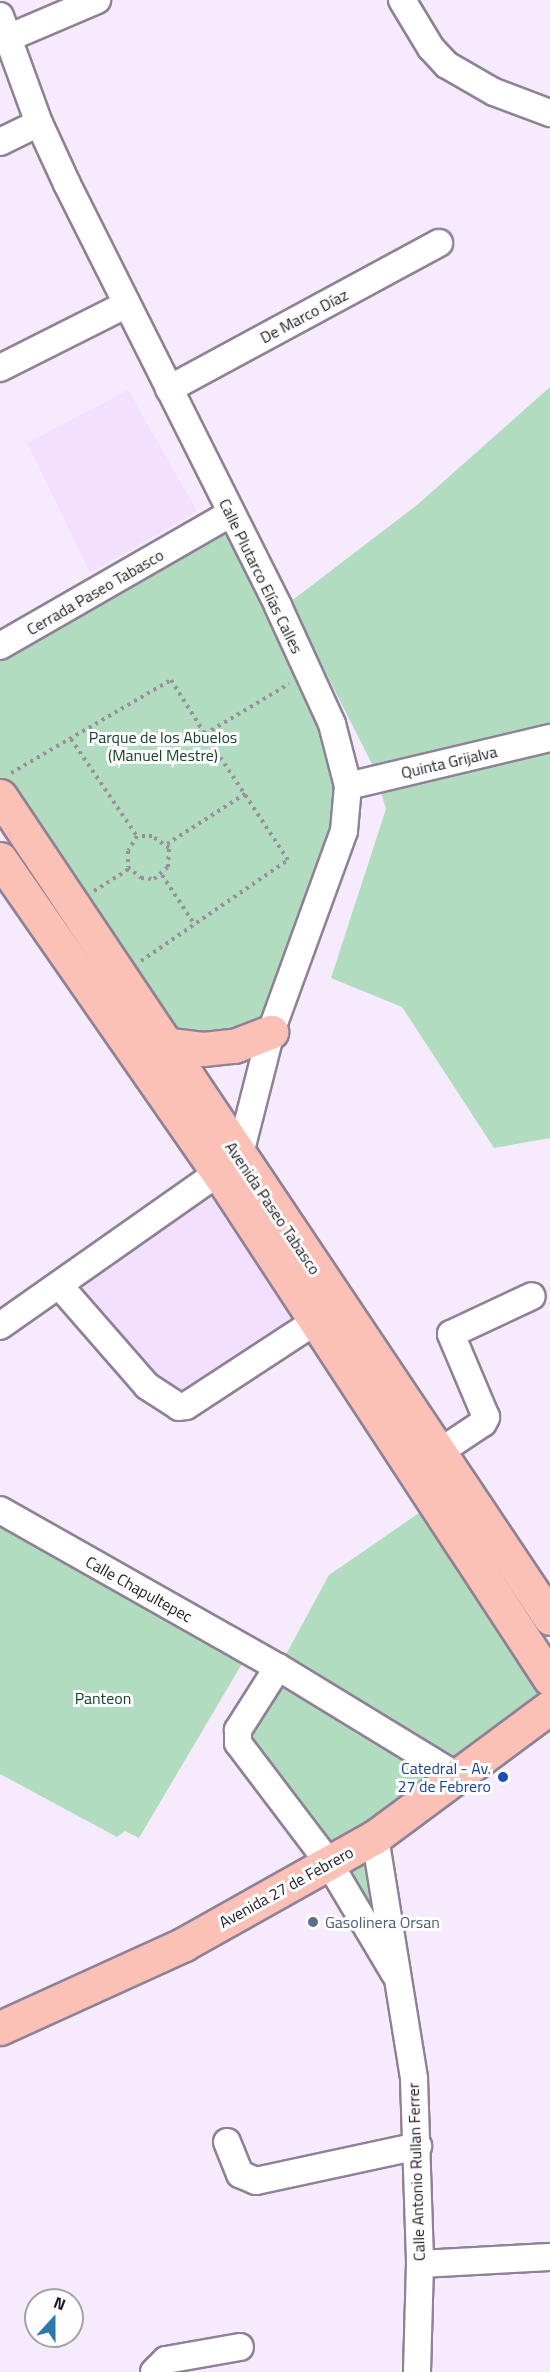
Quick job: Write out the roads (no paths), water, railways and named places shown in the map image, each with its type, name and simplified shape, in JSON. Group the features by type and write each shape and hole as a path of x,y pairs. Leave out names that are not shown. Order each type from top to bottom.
{"main road":[{"name":"Avenida Paseo Tabasco","path":"0,796 162,1044 316,1322 550,1679"},
{"name":"Avenida Paseo Tabasco","path":"0,859 230,1167 438,1453 550,1618"},
{"path":"162,1044 203,1049 224,1047 272,1032"},
{"name":"Avenida 27 de Febrero","path":"0,2028 184,1944 375,1837 550,1707"}],"street":[{"path":"4,27 98,0"},
{"path":"402,0 431,48 447,65 494,92 550,113"},
{"name":"Calle Plutarco Elías Calles","path":"4,27 39,123 332,724 348,786 344,831 272,1032 230,1167"},
{"path":"0,142 39,123"},
{"name":"De Marco Díaz","path":"169,389 439,243"},
{"path":"0,368 127,304"},
{"name":"Cerrada Paseo Tabasco","path":"0,646 231,513"},
{"name":"Quinta Grijalva","path":"348,786 550,738"},
{"path":"0,1326 230,1167"},
{"path":"59,1286 147,1386 179,1407 186,1406 316,1322"},
{"path":"438,1453 483,1423 486,1417 451,1334 532,1296"},
{"name":"Calle Chapultepec","path":"0,1510 278,1667 458,1777"},
{"path":"278,1667 238,1731 238,1743 329,1863"},
{"name":"Calle Antonio Rullan Ferrer","path":"375,1837 395,1974 414,2079 418,2145 420,2264 417,2372"},
{"name":"Calle Antonio Rullan Ferrer","path":"329,1863 395,1974"},
{"path":"227,2142 240,2175 256,2181 418,2145"},
{"path":"420,2264 550,2257"},
{"path":"154,2372 166,2360 240,2347"}],"place":[{"name":"Catedral - Av. 27 de Febrero","path":"503,1777"},
{"name":"Gasolinera Orsan","path":"313,1922"}],"park label":[{"name":"Parque de los Abuelos (Manuel Mestre)","path":"163,746"},
{"name":"Panteon","path":"103,1698"}]}
